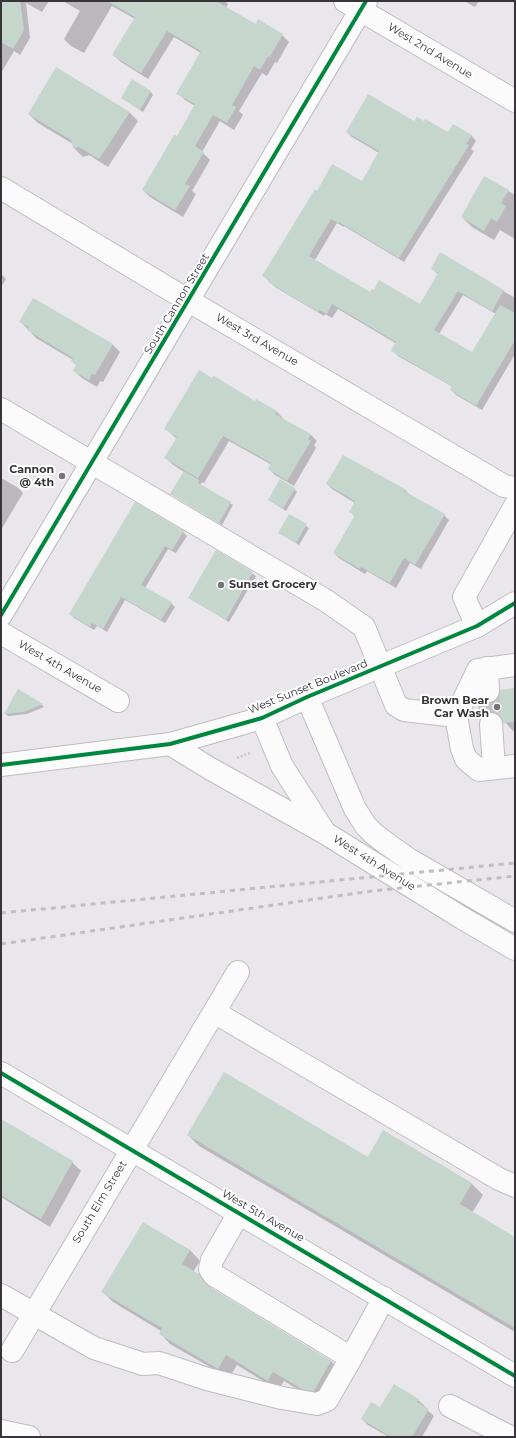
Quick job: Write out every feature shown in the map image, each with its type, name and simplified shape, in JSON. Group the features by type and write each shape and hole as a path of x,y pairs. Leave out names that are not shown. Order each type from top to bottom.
{"main road":[{"name":"West 2nd Avenue","path":"357,4 515,101"},
{"name":"South Cannon Street","path":"1,615 91,462 189,301 357,4"},
{"name":"West 3rd Avenue","path":"1,188 189,301 504,486 515,488"},
{"path":"1,409 325,600 364,627 396,705 404,710 456,716"},
{"path":"477,626 464,596 515,506"},
{"name":"West Sunset Boulevard","path":"1,765 170,744 262,718 307,697 380,668 477,626 515,603"},
{"name":"West Sunset Boulevard","path":"477,626 515,616"},
{"name":"West 4th Avenue","path":"1,633 118,701"},
{"path":"515,664 478,670 456,716 462,749 466,758 479,770 515,766"},
{"path":"487,668 488,691"},
{"name":"West 4th Avenue","path":"307,697 355,809 366,826 374,834 410,860 515,921"},
{"name":"West 4th Avenue","path":"262,718 282,766 325,833 515,949"},
{"path":"491,724 494,768"},
{"path":"170,744 209,768 325,833"},
{"name":"South Elm Street","path":"12,1351 238,972"},
{"path":"214,1012 499,1179 515,1186"},
{"name":"West 5th Avenue","path":"1,1073 515,1376"},
{"path":"239,1213 212,1260 210,1269 214,1275 351,1358"},
{"path":"1,1295 94,1348 143,1364 159,1363 213,1381 282,1398 317,1404 327,1400 384,1298"},
{"path":"450,1406 510,1437"},
{"path":"1,1431 29,1437"}],"path":[{"path":"232,760 258,750"}],"building":[{"path":"1,1 20,1 24,30 13,49 1,42"},
{"path":"107,1 216,1 256,24 258,19 283,34 270,57 268,56 260,70 254,66 232,105 236,107 227,123 213,115 195,146 204,152 185,184 190,186 175,210 142,190 174,135 177,136 195,104 176,94 201,51 167,31 141,73 112,55 135,17"},
{"path":"56,67 130,112 99,159 79,147 73,148 71,140 28,114"},
{"path":"132,79 151,91 140,110 121,98"},
{"path":"368,94 414,121 417,117 424,121 425,119 448,132 453,124 472,135 466,144 469,145 399,258 339,222 338,223 331,219 309,256 370,292 372,289 374,290 379,280 420,304 438,273 431,269 440,252 504,290 492,311 458,291 434,330 472,352 500,305 515,313 515,340 476,406 450,390 452,386 391,351 396,342 332,304 327,314 319,310 318,312 268,282 270,280 262,276 315,189 317,191 332,164 362,181 379,151 346,132"},
{"path":"484,176 509,190 501,203 506,206 497,222 491,218 484,231 461,217"},
{"path":"33,298 113,344 95,375 92,374 89,380 73,371 76,365 71,361 73,358 27,330 29,327 19,322"},
{"path":"199,370 212,378 214,376 255,401 256,399 277,411 275,414 311,434 308,439 311,441 287,481 268,469 271,463 223,436 198,478 164,458 177,437 164,429"},
{"path":"343,455 405,489 404,491 445,514 415,565 404,558 390,583 361,567 360,569 333,553 355,515 349,512 355,501 326,484"},
{"path":"184,471 199,480 198,483 231,502 219,523 170,494"},
{"path":"280,479 295,488 283,509 268,500"},
{"path":"135,502 184,531 172,550 165,546 141,585 172,602 161,620 121,597 103,629 92,623 90,627 69,614"},
{"path":"289,514 307,524 296,543 278,533"},
{"name":"Sunset Grocery","path":"216,550 253,572 226,620 188,598"},
{"name":"Brown Bear Car Wash","path":"515,688 515,722 503,723 501,717 497,713 491,712 484,713 481,717 479,699 483,702 494,702 499,697 500,690"},
{"path":"18,689 43,704 24,712 4,714"},
{"path":"224,1072 368,1157 383,1130 472,1183 460,1204 515,1237 515,1328 187,1135"},
{"path":"1,1119 73,1161 41,1219 1,1195"},
{"path":"143,1222 190,1250 182,1264 199,1274 208,1286 331,1361 314,1391 302,1389 273,1372 268,1381 226,1355 218,1369 159,1334 162,1328 101,1292"},
{"path":"394,1384 419,1399 417,1402 429,1409 412,1437 391,1437 361,1419 371,1402 380,1407"}],"tunnel":[{"path":"488,691 491,724"}],"railway":[{"path":"1,913 515,863"},
{"path":"1,944 372,891 515,876"}],"cycle path":[{"path":"1,615 366,1"},
{"path":"1,765 170,744 262,718 307,697 477,626 515,603"},
{"path":"1,1073 515,1376"}],"place":[{"name":"Cannon @ 4th","path":"62,476"},
{"name":"Sunset Grocery","path":"221,585"},
{"name":"Brown Bear Car Wash","path":"497,707"}]}
